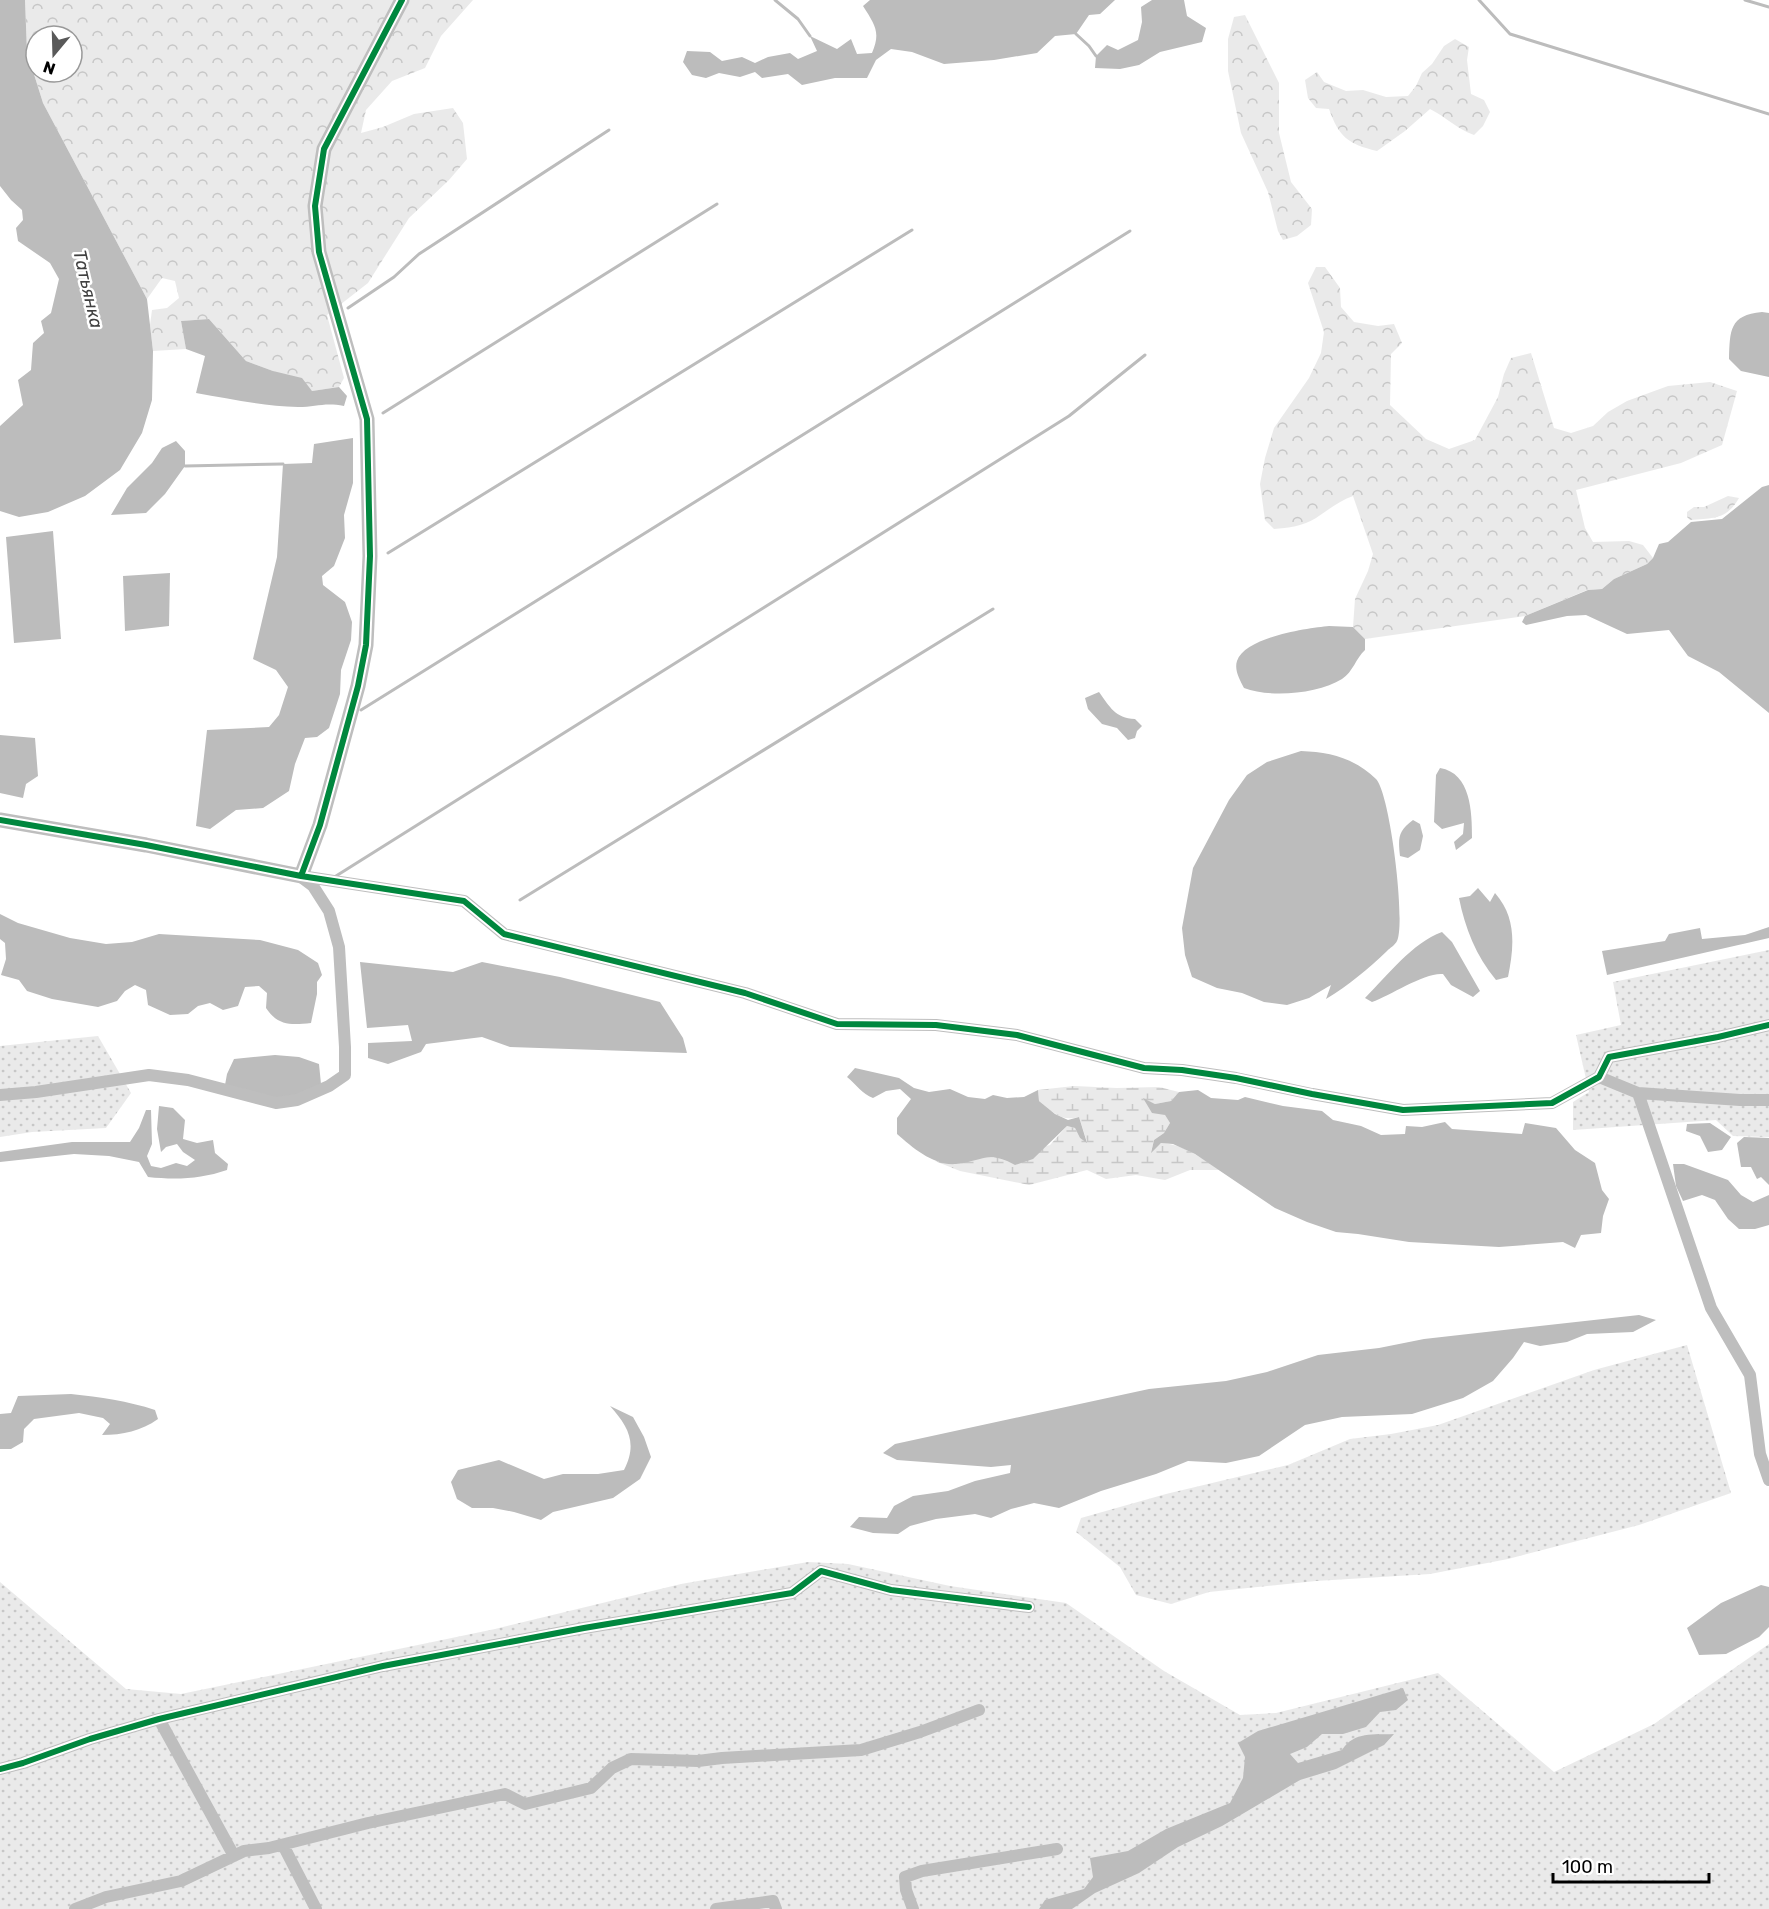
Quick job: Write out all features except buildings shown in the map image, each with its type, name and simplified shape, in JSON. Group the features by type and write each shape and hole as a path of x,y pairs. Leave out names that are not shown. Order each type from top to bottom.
{"street":[{"path":"301,876 320,825 358,686 366,645 370,556 367,419 319,252 315,206 324,149 402,0"},
{"path":"0,820 146,845 301,876 464,901 504,934 745,993 837,1024 936,1025 1017,1035 1144,1068 1182,1070 1236,1078 1403,1110 1552,1103 1599,1077 1609,1058 1769,1025"},
{"path":"0,1095 36,1092 149,1075 188,1080 276,1103 297,1100 329,1086 345,1075 339,947 329,911 313,886 301,876"},
{"path":"1599,1077 1638,1093 1769,1100"},
{"path":"1638,1093 1711,1308 1750,1375 1760,1454 1769,1480"},
{"path":"0,1769 159,1719 383,1666 584,1628 792,1593 821,1571 891,1590 1029,1606"},
{"path":"75,1909 106,1897 180,1881 244,1851 283,1845 368,1823 505,1794 525,1804 591,1788 612,1768 631,1759 699,1761 861,1750 920,1732 979,1710"},
{"path":"159,1719 234,1856"},
{"path":"283,1845 316,1909"},
{"path":"913,1909 906,1890 905,1877 922,1871 1057,1849"},
{"path":"716,1909 773,1901 776,1909"}],"green space":[{"path":"25,0 473,0 441,36 425,68 392,81 366,110 361,133 414,114 453,108 463,123 467,159 449,180 409,218 368,283 327,315 344,378 339,387 312,391 273,371 246,361 209,319 181,321 186,349 153,351 150,325 152,310 167,308 179,298 175,281 162,278 147,299 43,103 37,84 84,84 84,24 26,24"},
{"path":"1245,15 1279,83 1279,133 1291,182 1312,209 1311,225 1297,236 1283,240 1278,231 1268,192 1241,133 1228,71 1228,39 1234,17"},
{"path":"1455,39 1469,47 1467,60 1471,94 1484,100 1490,112 1483,126 1474,135 1462,130 1430,109 1377,151 1346,138 1329,109 1316,108 1308,98 1305,80 1317,72 1324,82 1346,91 1363,90 1386,97 1408,96 1422,73 1432,64 1444,46"},
{"path":"1316,267 1325,267 1340,288 1341,307 1354,322 1378,326 1394,324 1402,343 1391,354 1390,405 1426,439 1449,449 1475,440 1498,397 1511,358 1531,353 1554,428 1571,433 1593,426 1608,412 1627,401 1668,386 1710,382 1737,391 1722,445 1681,463 1576,490 1585,528 1593,542 1629,541 1643,545 1653,558 1647,564 1614,579 1602,589 1587,590 1525,616 1365,639 1353,627 1355,599 1373,554 1353,496 1306,523 1274,529 1265,520 1260,484 1274,428 1309,378 1321,353 1324,332 1308,283"},
{"path":"1728,496 1739,498 1724,514 1706,519 1690,520 1687,517 1687,512 1694,507 1704,507"},
{"path":"1769,950 1769,1137 1733,1136 1716,1120 1573,1130 1573,1102 1589,1092 1576,1035 1621,1025 1613,982"},
{"path":"98,1036 131,1093 106,1128 32,1132 0,1137 0,1046"},
{"path":"1074,1086 1159,1087 1179,1092 1171,1101 1155,1104 1143,1099 1165,1115 1170,1123 1164,1133 1154,1140 1151,1152 1161,1143 1177,1146 1220,1170 1190,1170 1165,1180 1136,1175 1106,1179 1087,1170 1029,1185 960,1171 935,1161 955,1164 978,1158 1001,1157 1050,1145 1067,1126 1075,1128 1080,1138 1087,1142 1079,1117 1062,1117 1039,1101 1038,1090"},
{"path":"1687,1345 1731,1493 1639,1525 1508,1559 1430,1574 1316,1581 1209,1592 1171,1604 1136,1595 1120,1567 1076,1532 1081,1518 1166,1494 1288,1465 1350,1439 1438,1425 1594,1370"},
{"path":"808,1562 848,1564 950,1586 1066,1603 1164,1671 1240,1715 1276,1713 1438,1673 1554,1772 1654,1724 1769,1644 1769,1909 0,1909 0,1582 126,1689 181,1694 495,1629 681,1584"}],"water":[{"name":"Татьянка","path":"0,0 25,0 24,84 37,84 43,103 147,299 153,351 152,400 142,433 120,470 85,496 48,512 19,517 0,511 0,426 23,405 18,380 31,370 33,343 44,333 41,321 51,313 59,279 50,263 18,241 16,228 23,220 22,210 0,186"},
{"path":"870,0 1115,0 1100,14 1089,15 1076,34 1055,36 1037,53 994,60 944,64 912,52 891,49 876,60 867,78 835,78 802,85 788,74 762,78 755,72 740,77 719,73 706,78 692,75 683,62 687,51 710,52 722,61 742,57 755,63 768,57 790,53 798,59 817,51 810,36 837,49 851,39 857,54 872,53 876,34 871,18 863,6"},
{"path":"1152,0 1184,0 1187,16 1206,28 1202,42 1160,52 1139,65 1120,69 1095,68 1096,56 1107,45 1118,50 1138,40 1142,22 1141,7"},
{"path":"1769,313 1769,377 1741,371 1729,359 1731,333 1737,321 1751,314"},
{"path":"209,319 246,361 302,378 312,391 339,387 347,396 344,406 331,404 304,407 285,406 196,393 205,356 186,349 181,321"},
{"path":"353,438 353,483 344,515 345,538 334,566 322,576 323,585 345,602 352,622 351,640 341,670 340,694 329,728 317,737 305,738 295,764 289,791 263,808 236,810 210,829 196,826 207,730 269,727 279,715 288,687 276,670 253,659 277,557 283,464 312,463 314,444"},
{"path":"176,441 185,451 185,466 165,494 146,513 111,515 127,488 152,463 162,448"},
{"path":"1769,485 1769,713 1719,672 1688,656 1669,630 1627,634 1586,615 1567,616 1526,625 1522,622 1525,616 1588,590 1602,589 1614,579 1647,564 1653,558 1659,544 1668,542 1691,522 1722,519 1762,487"},
{"path":"53,531 61,639 14,643 6,537"},
{"path":"170,573 169,626 125,631 123,576"},
{"path":"1329,626 1353,627 1365,639 1365,650 1342,679 1320,688 1294,693 1267,693 1244,688 1236,668 1242,653 1278,635"},
{"path":"1099,692 1114,711 1122,716 1135,719 1142,726 1135,738 1128,740 1117,728 1102,724 1088,709 1085,698"},
{"path":"0,735 35,738 38,776 26,784 23,798 0,793"},
{"path":"1301,751 1322,753 1350,761 1376,779 1386,808 1395,858 1399,929 1394,945 1334,994 1326,999 1331,985 1309,998 1287,1005 1264,1002 1242,993 1217,988 1192,977 1185,955 1182,928 1193,868 1229,800 1247,775 1267,762"},
{"path":"1440,768 1458,777 1468,795 1472,838 1456,850 1454,842 1463,834 1464,823 1442,829 1434,822 1436,775"},
{"path":"1413,820 1420,824 1423,836 1420,850 1408,858 1400,856 1399,840 1404,828"},
{"path":"1478,888 1490,902 1495,893 1507,912 1512,933 1512,955 1508,977 1496,980 1477,951 1464,920 1459,898 1470,896"},
{"path":"0,914 18,923 70,938 106,944 132,942 159,934 260,940 298,950 318,963 322,975 317,982 311,1023 291,1024 275,1018 266,1008 267,993 259,986 245,987 238,1006 223,1010 210,1003 198,1006 188,1014 170,1015 148,1005 146,990 135,985 125,991 117,1001 98,1007 52,999 27,991 19,980 1,975 6,959 5,943 0,939"},
{"path":"1769,927 1769,938 1607,975 1602,951 1665,941 1669,934 1700,928 1702,939 1745,935"},
{"path":"1442,932 1452,942 1480,991 1473,997 1451,985 1443,974 1436,974 1372,1002 1365,998 1411,952"},
{"path":"360,962 453,972 482,962 560,977 660,1002 683,1038 687,1053 510,1047 482,1037 426,1044 421,1052 388,1064 368,1058 368,1043 412,1041 408,1025 367,1028"},
{"path":"275,1055 299,1057 319,1064 321,1084 305,1093 280,1099 225,1085 234,1059"},
{"path":"855,1068 899,1078 914,1088 929,1092 950,1089 968,1097 985,1099 993,1095 1007,1098 1024,1097 1038,1090 1039,1101 1055,1114 1068,1120 1079,1117 1087,1143 1080,1138 1075,1128 1067,1126 1033,1159 1015,1165 992,1157 956,1164 940,1162 917,1150 897,1134 897,1118 911,1099 900,1089 886,1091 873,1098 869,1096 847,1077"},
{"path":"1198,1090 1211,1098 1238,1100 1245,1097 1283,1106 1322,1111 1333,1120 1361,1126 1381,1135 1405,1134 1406,1126 1422,1127 1445,1122 1452,1129 1522,1134 1525,1123 1556,1128 1575,1150 1595,1163 1602,1190 1609,1199 1603,1216 1601,1233 1581,1235 1575,1248 1563,1242 1499,1247 1409,1242 1336,1232 1307,1222 1275,1208 1195,1154 1173,1144 1161,1143 1151,1153 1154,1140 1164,1133 1170,1123 1165,1115 1152,1113 1143,1098 1155,1104 1171,1101 1179,1092"},
{"path":"159,1106 173,1108 185,1120 183,1139 197,1143 213,1140 215,1153 228,1164 227,1170 188,1178 148,1177 139,1162 109,1156 74,1154 0,1162 0,1152 72,1142 130,1142 146,1110 151,1110 152,1144 147,1156 151,1166 161,1168 176,1163 187,1166 195,1160 183,1152 177,1144 166,1147 161,1152 157,1129"},
{"path":"1710,1123 1731,1137 1722,1150 1708,1152 1700,1136 1686,1131 1687,1124"},
{"path":"1744,1137 1769,1138 1769,1185 1761,1177 1757,1179 1751,1167 1741,1167 1737,1143"},
{"path":"1673,1164 1684,1164 1728,1180 1741,1195 1753,1202 1769,1195 1769,1225 1755,1229 1739,1229 1728,1219 1715,1200 1702,1195 1683,1201 1676,1186"},
{"path":"1639,1315 1656,1320 1633,1332 1587,1334 1567,1342 1540,1346 1524,1342 1493,1381 1463,1398 1412,1414 1342,1417 1305,1425 1259,1456 1226,1463 1188,1461 1059,1508 1034,1503 1011,1509 991,1518 975,1514 936,1519 910,1526 898,1534 873,1533 850,1527 859,1517 887,1518 894,1506 913,1496 948,1491 975,1481 1010,1473 1011,1465 991,1467 897,1460 883,1453 895,1444 1149,1389 1226,1381 1267,1372 1318,1355 1379,1348 1424,1339"},
{"path":"71,1394 145,1407 155,1410 158,1419 132,1432 102,1435 110,1424 103,1418 79,1413 34,1419 24,1429 23,1442 11,1449 0,1449 0,1414 11,1413 18,1396"},
{"path":"610,1406 633,1417 644,1437 651,1457 640,1479 613,1498 553,1512 541,1520 493,1508 472,1508 457,1499 451,1482 458,1470 499,1460 544,1479 563,1474 598,1474 624,1470 630,1451 629,1435 622,1421"},
{"path":"1761,1585 1769,1587 1769,1627 1759,1637 1726,1654 1699,1655 1687,1628 1721,1603"},
{"path":"1403,1688 1408,1700 1396,1710 1380,1712 1366,1727 1343,1734 1322,1734 1307,1747 1290,1754 1298,1763 1342,1750 1358,1737 1372,1734 1394,1734 1384,1745 1336,1769 1300,1780 1222,1826 1178,1847 1139,1873 1095,1893 1072,1909 1039,1909 1045,1900 1084,1889 1093,1877 1090,1858 1128,1851 1166,1829 1230,1803 1243,1778 1245,1757 1238,1743 1258,1731"}],"waterway":[{"path":"775,0 798,19 810,36"},
{"path":"1479,0 1510,34 1769,114"},
{"path":"1745,0 1769,7"},
{"path":"1076,34 1096,56"},
{"path":"348,308 394,277 419,254 609,130"},
{"path":"383,413 717,204"},
{"path":"388,553 912,230"},
{"path":"361,710 1130,231"},
{"path":"336,876 1069,416 1145,355"},
{"path":"185,466 283,464"},
{"path":"520,900 993,609"}],"cycle path":[{"path":"301,876 320,825 358,686 366,645 370,556 367,419 319,252 315,206 324,149 402,0"},
{"path":"0,820 146,845 301,876 464,901 504,934 745,993 837,1024 936,1025 1017,1035 1144,1068 1182,1070 1236,1078 1403,1110 1552,1103 1599,1077 1609,1057 1769,1025"},
{"path":"0,1769 159,1719 383,1666 584,1628 792,1593 821,1571 891,1590 1029,1607"}]}
